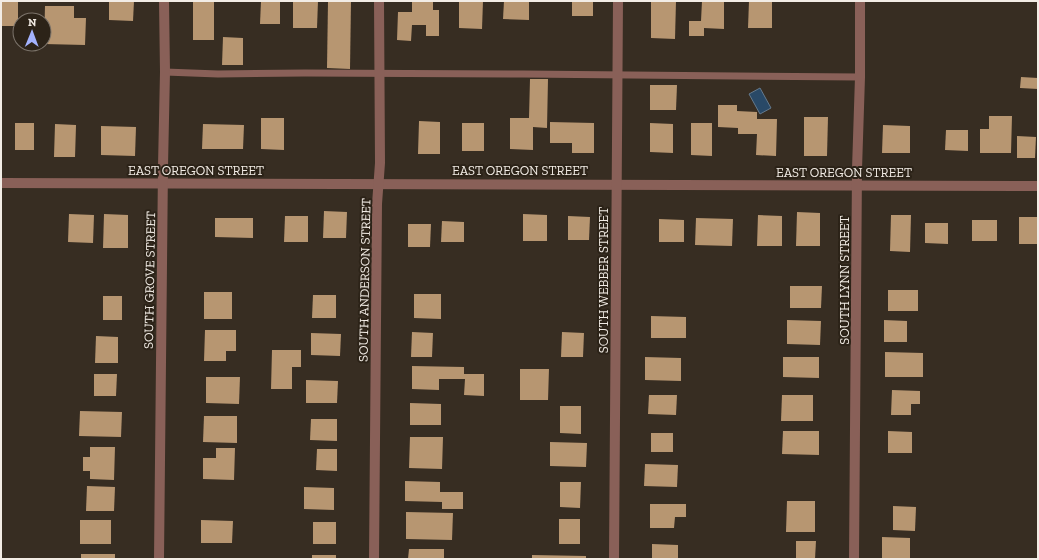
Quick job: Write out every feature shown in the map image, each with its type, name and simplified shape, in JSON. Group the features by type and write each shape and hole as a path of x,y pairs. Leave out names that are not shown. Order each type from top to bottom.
{"street":[{"name":"SOUTH GROVE STREET","path":"159,559 165,72 164,1"},
{"name":"SOUTH ANDERSON STREET","path":"374,559 377,199 379,183 380,74 379,1"},
{"name":"SOUTH WEBBER STREET","path":"614,559 618,1"},
{"name":"SOUTH LYNN STREET","path":"854,559 860,1"},
{"name":"EAST OREGON STREET","path":"1,183 1038,186"}],"lane":[{"path":"165,72 218,74 305,73 860,77"}],"water":[{"path":"760,88 771,108 760,114 749,94"}],"building":[{"path":"1,1 18,1 18,12 12,12 12,26 1,26"},
{"path":"109,1 134,1 133,21 109,20"},
{"path":"193,1 214,1 214,40 193,40"},
{"path":"261,1 280,1 280,24 260,24"},
{"path":"293,1 318,1 317,28 293,28"},
{"path":"328,1 351,1 350,69 327,68"},
{"path":"412,1 433,1 433,10 439,10 439,36 426,36 426,25 412,25 411,41 397,40 398,12 412,12"},
{"path":"459,1 483,1 482,29 459,28"},
{"path":"504,1 529,1 529,20 503,19"},
{"path":"572,1 593,1 593,16 572,16"},
{"path":"651,1 676,1 675,39 651,38"},
{"path":"702,1 724,1 724,29 704,28 704,36 689,36 689,21 701,21"},
{"path":"749,1 772,1 772,28 748,28"},
{"path":"45,6 74,6 74,18 86,18 85,45 52,44 52,12 45,12"},
{"path":"223,37 243,38 243,65 222,65"},
{"path":"1021,77 1038,78 1038,89 1020,88"},
{"path":"530,79 548,79 547,128 533,127 533,150 510,149 510,118 529,118"},
{"path":"650,85 677,85 676,110 650,110"},
{"path":"718,105 737,105 737,111 757,112 757,119 777,119 776,156 756,155 757,134 738,134 738,128 718,127"},
{"path":"989,116 1012,116 1011,153 980,153 980,129 989,129"},
{"path":"804,117 828,117 827,156 804,156"},
{"path":"261,118 284,118 284,150 261,149"},
{"path":"419,121 440,122 440,154 418,154"},
{"path":"550,122 594,123 594,153 572,153 572,143 550,143"},
{"path":"15,123 34,123 34,150 15,150"},
{"path":"462,123 484,123 484,151 462,151"},
{"path":"650,123 673,124 673,153 650,152"},
{"path":"691,123 712,123 712,156 691,155"},
{"path":"55,124 76,125 75,157 54,157"},
{"path":"203,124 244,125 243,149 202,149"},
{"path":"883,125 910,126 910,153 882,153"},
{"path":"101,126 136,127 135,156 101,155"},
{"path":"946,130 968,130 968,151 945,150"},
{"path":"1017,136 1036,137 1035,158 1017,158"},
{"path":"324,211 347,212 346,238 323,238"},
{"path":"797,212 820,213 820,246 796,246"},
{"path":"69,214 94,215 93,243 68,242"},
{"path":"104,214 128,215 128,248 103,248"},
{"path":"523,214 547,215 547,241 523,241"},
{"path":"758,215 782,216 782,246 757,246"},
{"path":"891,215 911,215 910,252 890,251"},
{"path":"285,216 308,216 308,242 284,242"},
{"path":"568,216 590,217 589,240 568,240"},
{"path":"1019,217 1038,217 1038,244 1019,244"},
{"path":"215,218 253,218 253,238 215,237"},
{"path":"696,218 733,219 732,246 695,245"},
{"path":"659,219 684,220 684,242 659,242"},
{"path":"972,220 997,220 997,241 972,241"},
{"path":"442,221 464,222 464,242 441,242"},
{"path":"925,223 948,223 948,244 925,243"},
{"path":"408,224 431,224 430,247 408,247"},
{"path":"790,286 822,286 821,308 790,308"},
{"path":"888,290 918,290 918,311 888,311"},
{"path":"204,292 232,292 232,319 204,319"},
{"path":"414,294 441,294 441,319 414,318"},
{"path":"313,295 336,295 336,318 312,318"},
{"path":"103,296 122,296 122,320 103,320"},
{"path":"651,316 686,317 686,338 651,338"},
{"path":"787,320 821,321 820,345 787,344"},
{"path":"884,320 907,321 907,342 884,342"},
{"path":"205,330 236,330 236,351 226,351 226,361 204,361"},
{"path":"412,332 433,333 432,357 411,357"},
{"path":"562,332 584,333 583,357 561,357"},
{"path":"311,333 341,334 340,356 311,355"},
{"path":"96,336 118,337 118,363 95,363"},
{"path":"272,350 301,350 301,367 292,367 292,389 271,389"},
{"path":"885,352 923,353 923,377 885,377"},
{"path":"645,357 681,358 681,381 645,380"},
{"path":"783,357 819,357 819,378 783,377"},
{"path":"412,366 464,367 464,374 484,374 484,396 464,395 465,379 439,379 439,390 412,389"},
{"path":"520,369 549,369 548,400 520,400"},
{"path":"94,374 117,374 116,396 94,396"},
{"path":"206,377 240,377 239,404 206,403"},
{"path":"306,380 338,381 337,403 306,403"},
{"path":"892,390 920,391 920,404 911,404 911,415 891,415"},
{"path":"649,395 677,395 676,415 648,414"},
{"path":"782,395 813,395 813,421 781,421"},
{"path":"410,403 441,404 441,425 410,425"},
{"path":"560,406 581,406 581,434 560,433"},
{"path":"80,411 122,412 121,437 79,436"},
{"path":"204,416 237,416 237,443 203,442"},
{"path":"311,419 337,419 337,441 310,440"},
{"path":"783,431 819,431 819,455 782,454"},
{"path":"888,431 912,432 912,453 888,453"},
{"path":"651,433 673,433 673,452 651,452"},
{"path":"410,437 443,437 442,469 409,468"},
{"path":"550,442 587,443 586,467 550,466"},
{"path":"90,447 115,447 114,480 90,479 90,471 83,471 83,457 90,457"},
{"path":"216,448 235,448 234,480 203,479 203,458 216,458"},
{"path":"317,449 337,449 337,471 316,470"},
{"path":"645,464 678,465 677,487 644,486"},
{"path":"405,481 440,482 440,492 463,492 463,509 442,509 442,502 405,501"},
{"path":"560,482 581,482 580,508 560,507"},
{"path":"87,486 115,487 114,511 86,511"},
{"path":"304,487 334,488 334,510 304,509"},
{"path":"787,501 815,501 815,532 786,532"},
{"path":"650,504 686,504 686,517 675,517 674,528 650,528"},
{"path":"893,506 916,507 915,531 893,530"},
{"path":"406,512 453,513 452,540 406,539"},
{"path":"559,519 580,519 580,544 559,544"},
{"path":"80,520 111,520 111,544 80,544"},
{"path":"201,520 233,521 232,543 201,543"},
{"path":"313,522 336,522 336,544 313,544"},
{"path":"882,537 910,538 910,559 882,559"},
{"path":"796,541 816,541 815,559 796,559"},
{"path":"652,544 678,545 678,559 652,559"},
{"path":"409,549 444,549 444,559 408,559"},
{"path":"81,554 115,554 115,559 81,559"},
{"path":"312,555 336,555 336,559 312,559"},
{"path":"532,555 586,556 586,559 532,559"}]}
